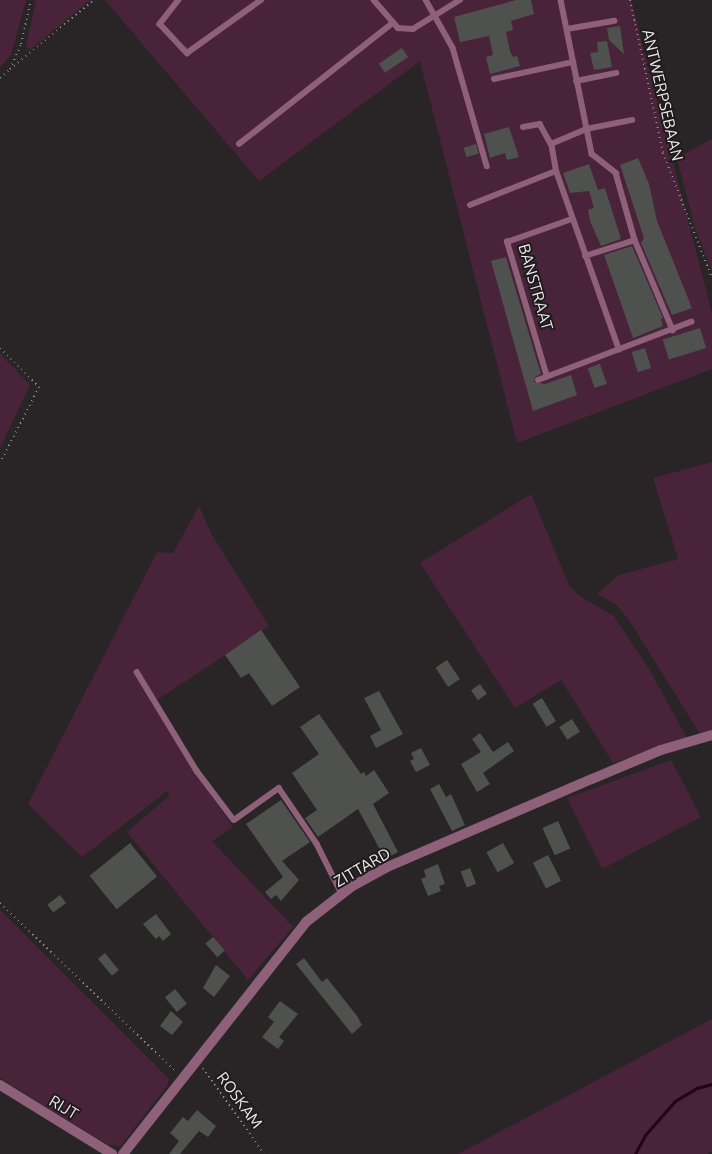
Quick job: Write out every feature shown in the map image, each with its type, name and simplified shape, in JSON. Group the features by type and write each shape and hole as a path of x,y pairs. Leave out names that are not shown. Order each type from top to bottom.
{"street":[{"name":"ZITTARD","path":"122,1154 306,922 342,894 385,868 454,838 661,750 712,735"},
{"name":"RIJT","path":"0,1085 112,1154"}],"lane":[{"path":"179,0 160,24 187,53 261,0"},
{"path":"374,0 398,28 413,29 433,14 460,0"},
{"path":"426,0 453,48 487,166"},
{"path":"561,0 592,154 616,173 635,240 658,289 672,330"},
{"path":"566,29 614,21"},
{"path":"239,144 393,23"},
{"path":"494,79 573,62"},
{"path":"576,81 616,74"},
{"path":"551,144 586,129 632,120"},
{"path":"522,127 540,124 551,144 556,171 619,350"},
{"path":"470,205 556,171"},
{"name":"BANSTRAAT","path":"547,377 507,242 572,219"},
{"path":"585,256 635,240"},
{"path":"538,380 692,322"},
{"path":"137,672 197,771 234,820 279,788 317,844 342,894"}],"path":[{"path":"10,69 21,44 31,0"},
{"path":"0,78 94,0"},
{"name":"ANTWERPSEBAAN","path":"630,0 663,153 712,278"},
{"path":"0,348 39,387 0,464"},
{"path":"0,903 181,1078"},
{"name":"ROSKAM","path":"196,1060 264,1154"}],"shaded area":[{"path":"0,0 26,0 11,55 0,67"},
{"path":"36,0 90,0 31,49 26,46"},
{"path":"105,0 631,0 712,313 712,369 517,443 420,61 259,181"},
{"path":"712,139 712,271 695,228 677,158"},
{"path":"0,353 30,385 0,448"},
{"path":"712,462 712,732 700,734 629,620 617,605 597,594 619,575 678,559 653,478"},
{"path":"531,494 569,585 578,595 614,616 649,669 687,738 613,763 561,680 515,708 420,563"},
{"path":"199,506 212,535 269,626 154,702 192,768 233,827 212,841 293,927 248,980 127,832 170,795 167,791 82,857 28,804 157,552 173,553"},
{"path":"671,760 701,817 602,869 567,798"},
{"path":"0,910 169,1079 167,1086 120,1147 106,1144 0,1078"},
{"path":"712,1019 712,1151 707,1154 458,1154"}],"building":[{"path":"516,0 531,0 534,14 511,21 513,30 506,32 510,51 513,57 517,56 520,66 490,74 486,57 493,55 489,36 460,42 454,17"},
{"path":"620,26 624,54 609,40 607,28"},
{"path":"607,41 612,67 594,70 590,53 598,52 597,42"},
{"path":"402,48 408,57 385,73 379,64"},
{"path":"509,127 519,157 507,160 505,153 490,158 484,134"},
{"path":"476,144 479,154 466,157 464,148"},
{"path":"638,158 649,184 657,221 692,308 672,315 641,243 644,238 620,165"},
{"path":"589,164 598,190 605,188 621,239 601,246 590,221 588,210 594,208 589,191 570,193 563,173"},
{"path":"632,246 663,318 661,319 663,326 633,338 604,255"},
{"path":"506,257 541,374 535,377 534,382 545,384 571,375 577,395 533,411 491,261"},
{"path":"700,328 706,348 669,359 663,339"},
{"path":"645,348 651,368 638,372 632,352"},
{"path":"600,364 607,384 595,388 588,368"},
{"path":"261,630 300,687 272,706 249,673 241,678 225,655"},
{"path":"447,660 460,679 448,687 435,668"},
{"path":"480,684 487,694 478,700 471,690"},
{"path":"379,691 403,734 376,748 370,736 381,730 364,698"},
{"path":"542,698 556,721 546,727 533,704"},
{"path":"319,714 361,774 364,772 366,776 374,770 389,793 373,804 398,852 385,859 358,809 318,837 305,818 317,810 292,773 319,754 300,727"},
{"path":"572,719 580,732 567,740 559,727"},
{"path":"480,733 493,752 508,742 514,751 483,773 490,784 477,792 461,764 481,752 472,739"},
{"path":"421,748 430,765 416,772 410,761 414,759 411,753"},
{"path":"439,784 446,797 451,794 465,825 452,831 430,789"},
{"path":"281,800 310,842 282,861 299,880 281,901 276,895 271,899 265,892 283,877 246,824"},
{"path":"558,821 570,848 555,855 542,828"},
{"path":"130,843 157,876 117,909 90,876"},
{"path":"503,843 514,863 498,872 486,852"},
{"path":"548,855 561,881 546,889 533,863"},
{"path":"438,864 445,884 439,886 441,891 428,896 421,879 426,877 424,870"},
{"path":"470,868 476,884 467,887 461,872"},
{"path":"60,895 66,903 53,913 47,905"},
{"path":"156,914 171,934 163,941 159,936 156,939 143,924"},
{"path":"213,937 225,951 217,957 205,944"},
{"path":"105,953 119,970 112,976 98,959"},
{"path":"304,958 322,982 327,978 357,1016 362,1025 352,1034 296,964"},
{"path":"216,965 230,976 214,997 203,988"},
{"path":"175,989 187,1004 177,1012 165,997"},
{"path":"280,1001 298,1014 279,1037 284,1041 278,1049 262,1037 274,1022 268,1017"},
{"path":"171,1011 183,1022 172,1035 160,1026"},
{"path":"197,1110 216,1126 208,1137 199,1131 180,1154 169,1154 179,1141 170,1133 183,1117 188,1121"}],"waterway":[{"path":"635,1154 645,1135 675,1101 697,1088 712,1084"}]}
